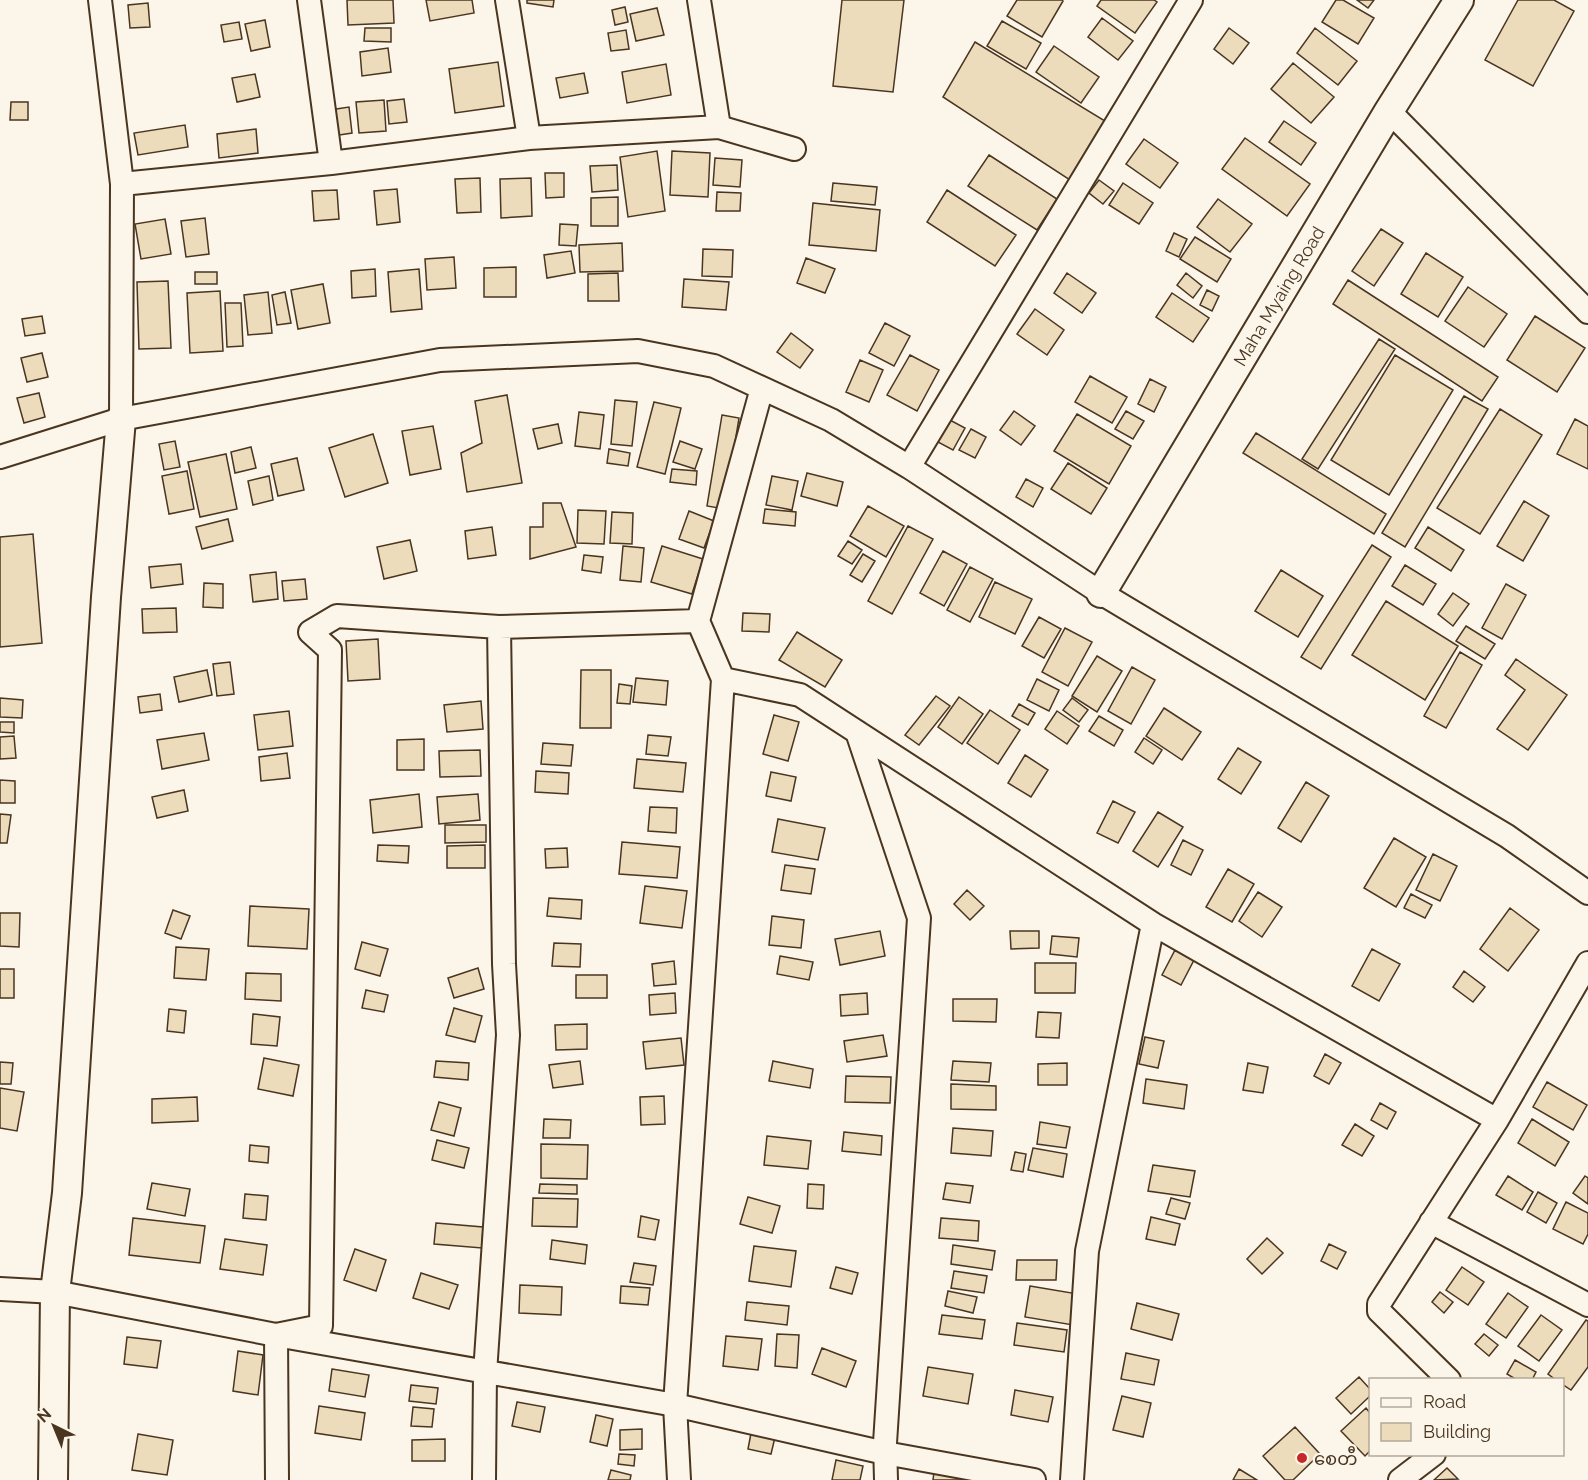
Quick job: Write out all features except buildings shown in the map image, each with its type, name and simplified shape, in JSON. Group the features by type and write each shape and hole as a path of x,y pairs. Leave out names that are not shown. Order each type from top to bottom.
{"street":[{"path":"53,1480 56,1292 67,1193 105,609 121,419 122,184 100,0"},
{"path":"309,0 331,163"},
{"path":"507,0 529,138"},
{"path":"699,0 719,127"},
{"path":"909,467 1191,0"},
{"name":"Maha Myaing Road","path":"1101,593 1389,111 1459,0"},
{"path":"1389,111 1588,312"},
{"path":"122,184 331,163 529,138 719,127 794,149"},
{"path":"0,458 121,419 429,362 638,351 714,366 831,420 909,467 1101,593 1507,836 1588,892"},
{"path":"679,1480 675,1405 723,679 698,621 762,388"},
{"path":"276,1335 321,1326 330,650 310,632 337,616 499,627 698,621"},
{"path":"484,1480 485,1373 508,1035 504,964 499,627"},
{"path":"723,679 800,695 1153,924 1497,1120"},
{"path":"857,732 919,918 885,1453 886,1480"},
{"path":"1072,1480 1087,1251 1153,924"},
{"path":"1447,1378 1379,1311 1379,1304 1497,1120 1588,963"},
{"path":"1431,1222 1588,1305"},
{"path":"0,1289 56,1292 276,1335 675,1405 885,1453 1034,1480"},
{"path":"276,1335 277,1480"},
{"path":"1401,1480 1433,1456"}],"place":[{"name":"စေတီ","path":"1302,1458"}]}
